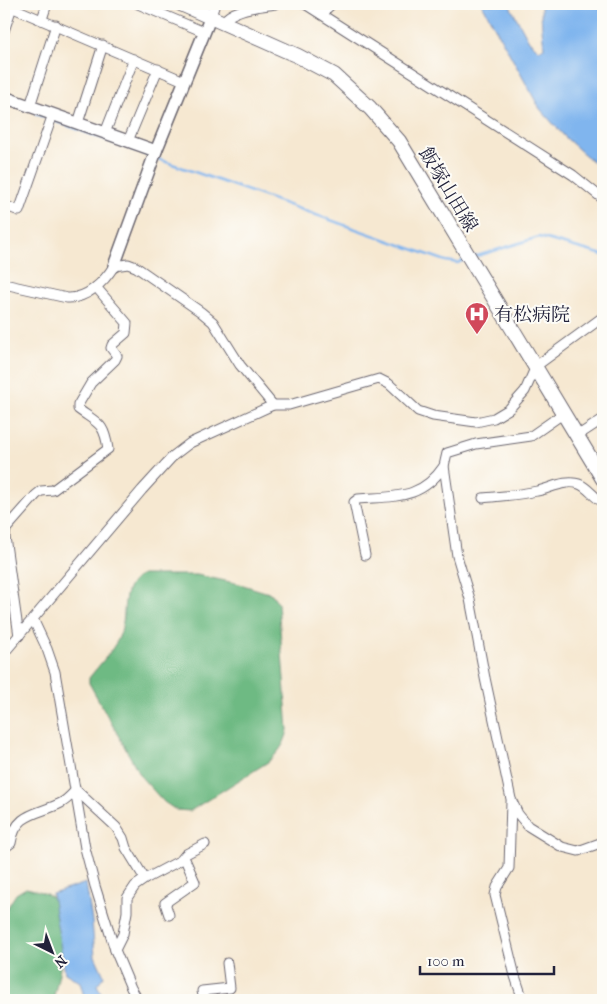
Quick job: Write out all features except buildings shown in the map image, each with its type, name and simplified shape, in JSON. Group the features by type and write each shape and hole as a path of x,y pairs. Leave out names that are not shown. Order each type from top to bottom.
{"main road":[{"name":"飯塚山田線","path":"181,4 217,14 298,56 334,76 370,108 399,141 603,479"}],"street":[{"path":"42,18 47,4"},
{"path":"138,4 204,32"},
{"path":"4,284 76,299 96,287 108,275 114,266 156,151 204,32 217,14 227,17 243,7 275,4"},
{"path":"305,4 573,175 603,199"},
{"path":"321,14 332,4"},
{"path":"4,31 8,5 42,18 184,81"},
{"path":"30,106 56,25"},
{"path":"78,123 103,45"},
{"path":"105,133 134,59"},
{"path":"128,141 158,69"},
{"path":"4,97 156,151"},
{"path":"4,205 18,211 53,114"},
{"path":"114,266 128,264 136,267 201,312 212,322 240,365 273,405"},
{"path":"19,636 6,548 6,529 41,491 53,490 108,449 106,434 103,428 93,418 78,409 78,405 91,383 116,360 117,356 111,348 126,333 128,323 96,287"},
{"path":"4,653 173,456 190,442 273,405 289,405 378,379 389,384 418,411 433,416 476,422 494,418 509,409 525,390 536,366 603,317"},
{"path":"564,413 532,436 476,444 447,453 444,466 457,556 470,599 511,799 518,814 528,826 562,847 578,851 603,842"},
{"path":"577,436 603,419"},
{"path":"365,555 354,502 358,499 397,496 424,488 432,482 444,466"},
{"path":"483,498 537,491 566,483 578,483 603,502"},
{"path":"33,619 47,648 55,672 85,848 95,886 115,950 130,988 138,1000"},
{"path":"4,848 11,842 13,831 18,824 28,816 66,800 76,790"},
{"path":"76,790 116,827 145,879"},
{"path":"511,799 509,868 496,888 495,895 515,976 523,1000"},
{"path":"115,950 123,934 127,912 127,898 135,886 181,860 194,848 205,844"},
{"path":"169,915 164,903 195,882 184,857"},
{"path":"204,1000 202,991 230,988 227,962"}],"green space":[{"path":"142,575 197,575 240,584 272,594 278,603 288,730 285,740 268,762 190,811 176,810 164,802 142,778 89,683 89,678 119,637 129,586"},
{"path":"26,888 39,891 51,897 58,902 62,910 64,922 63,950 53,1000 4,1000 4,913 16,894"}],"water":[{"path":"482,4 509,4 529,41 539,50 544,47 541,4 598,4 603,16 603,171 566,138 540,109"},
{"path":"86,883 95,956 104,976 97,985 105,1000 85,1000 80,982 65,973 52,894"}],"waterway":[{"path":"36,114 150,156"},
{"path":"158,159 446,261 458,263 464,260"},
{"path":"474,257 539,237 603,255"}],"place":[{"name":"有松病院","path":"477,335"}]}
